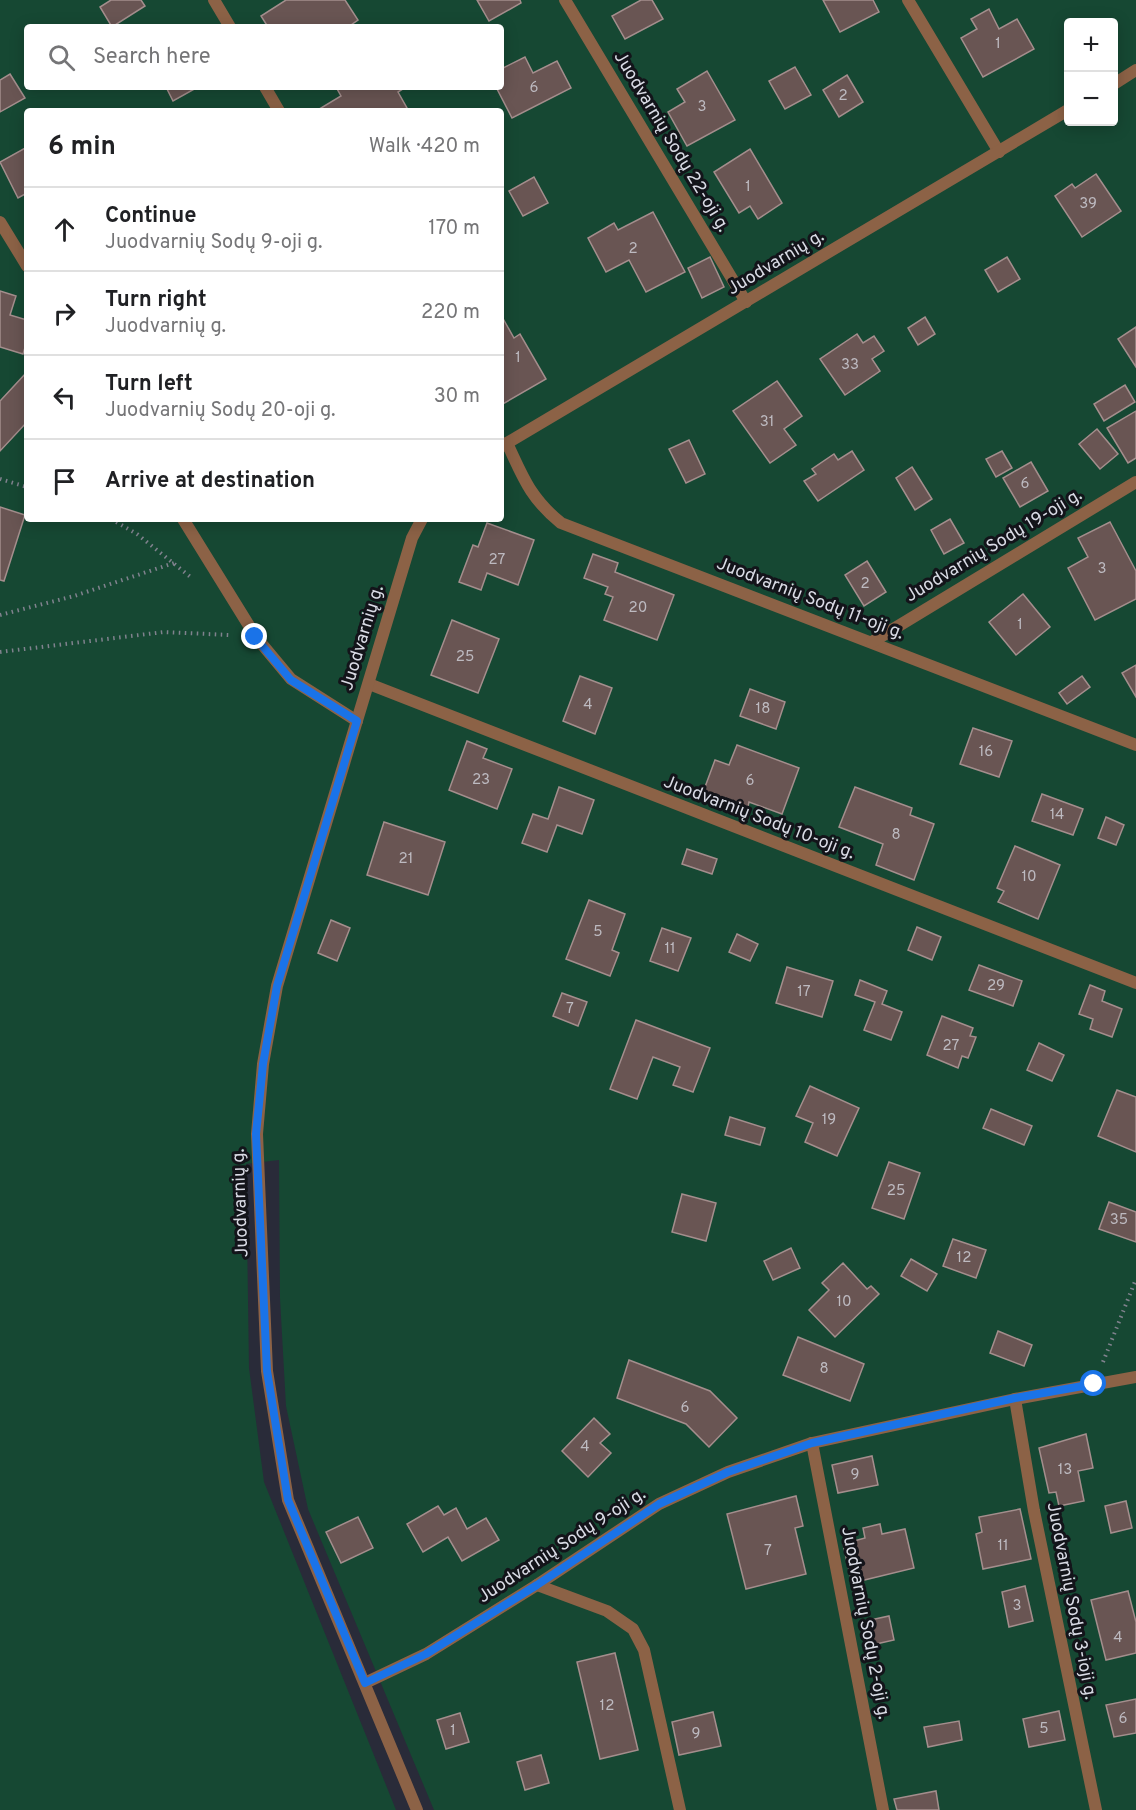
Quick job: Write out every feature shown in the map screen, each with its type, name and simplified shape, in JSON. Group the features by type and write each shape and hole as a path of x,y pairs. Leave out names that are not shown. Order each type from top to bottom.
{"street":[{"path":"214,0 228,24"},
{"name":"Juodvarnių Sodų 22-oji g.","path":"565,0 746,302"},
{"path":"908,0 999,152"},
{"path":"1118,81 1136,70"},
{"path":"267,90 277,108"},
{"name":"Juodvarnių g.","path":"504,445 1064,112"},
{"path":"0,222 24,261"},
{"name":"Juodvarnių Sodų 11-oji g.","path":"504,445 541,507 561,522 1136,744"},
{"name":"Juodvarnių Sodų 19-oji g.","path":"872,642 1136,482"},
{"path":"185,522 255,637 291,680 357,721"},
{"name":"Juodvarnių g.","path":"417,1810 288,1500 267,1371 256,1134 263,1064 277,986 412,538 420,522"},
{"name":"Juodvarnių Sodų 10-oji g.","path":"369,684 1136,983"},
{"name":"Juodvarnių Sodų 9-oji g.","path":"365,1683 426,1654 537,1585 659,1504 728,1472 812,1443 1015,1398 1136,1377"},
{"name":"Juodvarnių Sodų 3-ioji g.","path":"1015,1398 1034,1511 1096,1810"},
{"name":"Juodvarnių Sodų 2-oji g.","path":"812,1443 883,1810"},
{"path":"537,1585 607,1611 633,1629 644,1650 680,1810"}],"path":[{"path":"0,479 24,486"},
{"path":"116,522 137,534 199,585"},
{"path":"0,615 74,596 174,563"},
{"path":"0,652 164,632 255,637"},
{"path":"1094,1384 1136,1279"}],"green space":[{"path":"0,0 1136,0 1136,1810 434,1810 308,1509 286,1406 280,1298 279,1160 246,1164 249,1368 264,1482 396,1810 0,1810"}],"building":[{"path":"111,0 141,0 145,6 117,24 110,24 100,7"},
{"path":"286,0 345,0 358,20 352,24 266,24 261,16"},
{"path":"477,0 520,0 521,3 489,21"},
{"path":"641,0 652,0 663,19 625,39 612,16"},
{"path":"823,0 873,0 879,12 840,32"},
{"path":"989,9 999,29 1017,19 1034,49 983,77 961,38 977,29 971,19"},
{"path":"525,57 533,73 557,61 571,88 512,118 498,90 504,90 504,68"},
{"path":"795,67 811,95 785,109 769,81"},
{"path":"707,71 735,120 687,146 668,112 685,102 677,89"},
{"path":"10,74 25,98 0,112 0,80"},
{"path":"847,75 863,102 839,117 823,90"},
{"path":"168,90 193,90 173,101"},
{"path":"338,90 401,90 398,92 407,108 321,108 341,96"},
{"path":"24,149 24,195 18,198 0,162"},
{"path":"750,149 782,203 758,219 750,206 739,213 714,172"},
{"path":"1096,174 1121,211 1082,237 1055,196 1072,184 1075,188"},
{"path":"534,177 548,203 523,216 509,191"},
{"path":"653,212 685,272 646,292 629,260 606,272 588,238 614,223 618,230"},
{"path":"710,257 724,287 702,298 688,268"},
{"path":"1007,257 1020,279 998,292 985,270"},
{"path":"0,291 16,296 10,315 24,319 24,351 23,354 0,347"},
{"path":"925,317 935,334 918,345 908,328"},
{"path":"504,320 514,338 520,334 546,379 504,403"},
{"path":"1136,327 1136,367 1118,339"},
{"path":"857,334 863,343 874,336 884,351 872,359 880,371 845,395 820,359"},
{"path":"24,375 24,425 0,451 0,401"},
{"path":"777,381 802,416 784,429 796,445 770,463 733,411"},
{"path":"1125,385 1135,402 1104,421 1094,404"},
{"path":"1136,411 1136,458 1128,463 1107,428"},
{"path":"1097,429 1118,454 1100,469 1079,444"},
{"path":"689,440 705,474 686,483 669,449"},
{"path":"852,451 864,470 818,501 804,481 816,474 812,469 834,454 838,460"},
{"path":"1002,451 1012,468 996,477 986,459"},
{"path":"1031,462 1048,491 1020,507 1003,478"},
{"path":"912,467 932,499 915,510 896,478"},
{"path":"0,507 24,515 24,518 4,581 0,580"},
{"path":"950,519 964,543 944,554 931,530"},
{"path":"1110,522 1136,571 1136,599 1095,620 1068,568 1088,557 1078,538"},
{"path":"487,523 534,540 518,585 487,573 481,590 459,582 473,545 478,547"},
{"path":"593,554 618,563 615,572 674,595 657,640 604,620 613,597 605,594 608,587 584,578"},
{"path":"867,561 886,592 864,606 845,575"},
{"path":"1023,594 1050,627 1016,655 989,622"},
{"path":"452,620 499,639 478,693 431,675"},
{"path":"1136,665 1136,697 1122,673"},
{"path":"580,676 612,688 595,734 563,721"},
{"path":"1082,676 1090,687 1067,704 1059,693"},
{"path":"750,689 785,702 776,729 740,716"},
{"path":"973,728 1012,741 999,777 960,764"},
{"path":"467,741 487,749 483,758 512,769 497,809 449,790"},
{"path":"737,745 799,768 782,814 749,802 747,811 702,795 715,760 729,765"},
{"path":"559,787 594,800 582,834 557,825 547,852 522,843 533,814 548,819"},
{"path":"855,787 912,808 910,815 934,824 914,880 876,865 883,844 839,827"},
{"path":"1042,794 1083,809 1073,835 1032,821"},
{"path":"1106,817 1124,825 1116,845 1098,838"},
{"path":"384,822 445,842 428,895 367,875"},
{"path":"1015,846 1060,865 1038,919 998,902 1004,891 997,888"},
{"path":"687,849 717,859 712,874 682,864"},
{"path":"589,900 625,914 612,950 619,953 610,976 566,959"},
{"path":"331,920 350,928 337,961 318,953"},
{"path":"917,927 941,937 932,960 908,950"},
{"path":"662,928 691,938 678,971 650,961"},
{"path":"737,934 758,944 750,961 729,952"},
{"path":"979,965 1022,981 1013,1006 969,990"},
{"path":"787,967 833,981 822,1017 776,1003"},
{"path":"860,980 887,991 882,1004 902,1012 891,1040 864,1030 875,1002 855,995"},
{"path":"1090,985 1105,991 1102,1001 1122,1009 1112,1037 1090,1029 1093,1019 1079,1014"},
{"path":"562,993 587,1002 578,1026 553,1016"},
{"path":"942,1016 973,1028 970,1036 976,1037 968,1058 962,1056 958,1068 927,1055"},
{"path":"636,1020 710,1048 693,1092 673,1085 680,1067 653,1057 637,1099 610,1089"},
{"path":"1039,1043 1064,1055 1052,1081 1027,1070"},
{"path":"810,1086 859,1108 837,1156 805,1142 813,1123 796,1116"},
{"path":"1117,1090 1136,1097 1136,1152 1098,1136"},
{"path":"991,1109 1032,1126 1024,1145 983,1128"},
{"path":"730,1117 765,1128 760,1145 725,1135"},
{"path":"889,1162 920,1173 904,1219 872,1208"},
{"path":"682,1194 716,1203 706,1241 672,1232"},
{"path":"1109,1202 1136,1212 1136,1242 1099,1229"},
{"path":"953,1239 986,1250 976,1278 943,1266"},
{"path":"791,1248 800,1268 773,1280 764,1261"},
{"path":"911,1259 937,1274 927,1291 901,1276"},
{"path":"843,1263 867,1289 871,1286 879,1294 835,1337 809,1310 829,1290 822,1283"},
{"path":"998,1331 1032,1345 1024,1366 990,1353"},
{"path":"798,1337 864,1364 850,1401 783,1375"},
{"path":"629,1360 710,1391 737,1418 709,1447 686,1424 617,1398"},
{"path":"594,1418 610,1434 600,1443 611,1453 588,1477 562,1451"},
{"path":"1086,1434 1093,1468 1078,1471 1084,1501 1059,1506 1056,1492 1049,1493 1039,1448"},
{"path":"872,1456 878,1485 838,1493 832,1465"},
{"path":"796,1496 803,1526 795,1528 806,1574 746,1589 727,1514"},
{"path":"1126,1501 1132,1528 1111,1533 1105,1506"},
{"path":"438,1506 444,1515 456,1508 467,1529 486,1518 499,1540 462,1561 448,1537 423,1552 407,1524"},
{"path":"1020,1509 1031,1559 983,1569 976,1534 982,1532 979,1517"},
{"path":"358,1517 373,1548 341,1563 326,1532"},
{"path":"880,1524 882,1534 905,1529 914,1568 852,1583 843,1544 865,1538 863,1528"},
{"path":"1025,1586 1033,1621 1009,1627 1002,1592"},
{"path":"1128,1591 1136,1622 1136,1653 1106,1660 1091,1600"},
{"path":"889,1616 894,1640 867,1646 861,1622"},
{"path":"615,1653 638,1750 600,1759 577,1662"},
{"path":"1136,1699 1136,1733 1114,1737 1106,1705"},
{"path":"1059,1711 1065,1740 1029,1747 1023,1719"},
{"path":"713,1712 721,1746 679,1755 672,1722"},
{"path":"460,1713 469,1742 446,1749 437,1720"},
{"path":"959,1721 962,1740 928,1747 924,1727"},
{"path":"541,1755 549,1783 525,1790 517,1762"},
{"path":"936,1791 939,1810 897,1810 894,1799"}],"route":[{"path":"255,637 291,680 357,721 277,986 263,1064 256,1134 267,1371 288,1500 365,1683 426,1654 537,1585 659,1504 728,1472 812,1443 1015,1398 1094,1384"}]}
